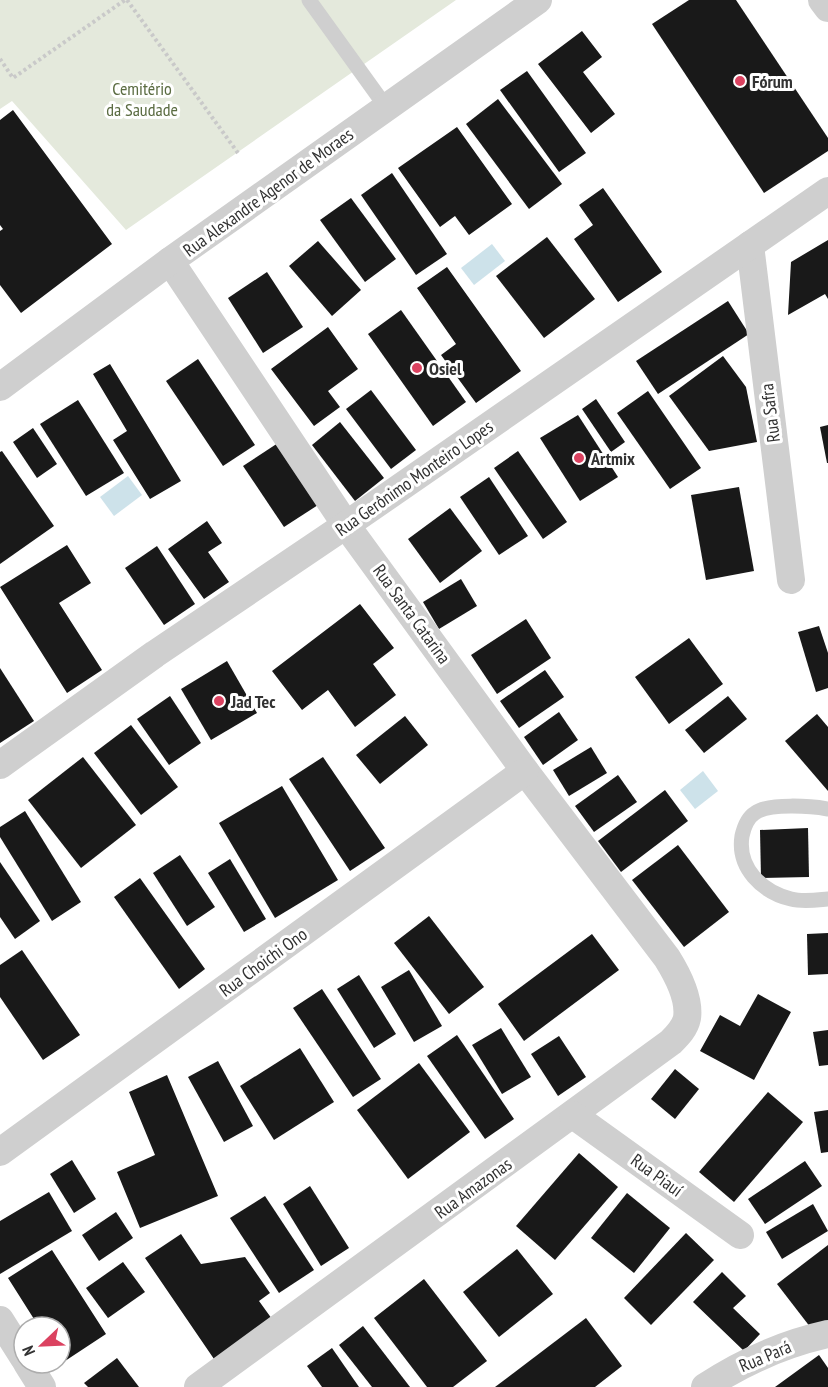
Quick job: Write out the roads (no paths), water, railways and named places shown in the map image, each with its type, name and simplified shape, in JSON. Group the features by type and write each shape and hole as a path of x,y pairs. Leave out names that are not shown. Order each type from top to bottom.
{"street":[{"name":"Rua Alexandre Agenor de Moraes","path":"0,387 170,261 538,0"},
{"path":"822,0 828,9"},
{"name":"Rua Gerônimo Monteiro Lopes","path":"0,765 155,654 346,525 828,191"},
{"name":"Rua Safra","path":"750,245 791,580"},
{"name":"Rua Santa Catarina","path":"170,261 346,525 525,771 667,958"},
{"name":"Rua Choichi Ono","path":"0,1152 525,771"},
{"name":"Rua Amazonas","path":"198,1387 671,1042 681,1032 687,1017 685,1000 678,978 667,958"},
{"name":"Rua Piauí","path":"573,1115 740,1235"},
{"path":"0,1320 12,1339"},
{"name":"Rua Pará","path":"705,1387 750,1360 784,1346 828,1334"}],"lane":[{"path":"309,0 387,107"},
{"path":"828,809 817,807 764,809 749,818 744,829 742,855 747,871 774,892 791,899 828,899"}],"water":[{"path":"492,244 505,261 474,285 461,268"},
{"path":"128,476 142,495 114,516 100,497"},
{"path":"703,771 718,791 695,809 680,790"}],"place":[{"name":"Fórum","path":"740,81"},
{"name":"Osiel","path":"417,368"},
{"name":"Artmix","path":"579,458"},
{"name":"Jad Tec","path":"219,701"}],"park label":[{"name":"Cemitério da Saudade","path":"142,98"}]}
